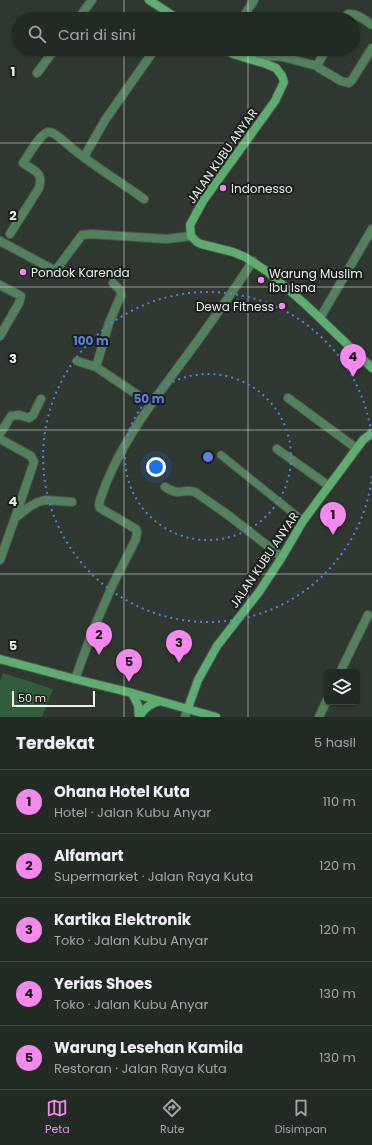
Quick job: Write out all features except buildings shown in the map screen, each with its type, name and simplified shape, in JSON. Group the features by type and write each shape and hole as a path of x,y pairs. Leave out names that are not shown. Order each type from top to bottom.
{"street":[{"path":"83,12 92,0"},
{"path":"150,0 167,12"},
{"path":"246,12 254,0"},
{"path":"360,18 372,25"},
{"path":"252,61 273,56 283,57 317,66 341,81 349,83 372,48"},
{"path":"36,73 49,56"},
{"path":"84,157 105,120 150,56"},
{"name":"JALAN KUBU ANYAR","path":"191,236 190,225 203,201 275,101 284,82 282,76 276,68 238,56"},
{"path":"317,66 322,56"},
{"path":"10,234 40,188 40,175 23,163 47,132 53,133 84,157 144,199"},
{"path":"320,318 372,229"},
{"path":"0,241 56,270 82,235 91,234 167,238 191,236 201,244 233,252 253,261 320,318 372,368"},
{"path":"75,679 92,630 112,584 134,544 137,533 136,529 132,526 100,508 100,500 113,467 122,449 150,404 223,306 253,261"},
{"path":"96,367 109,323 121,295 120,290 113,283"},
{"path":"0,285 21,296 19,303 0,336"},
{"path":"77,361 96,367 150,404"},
{"path":"288,398 356,448"},
{"path":"0,434 11,416 15,415 29,418 33,414 41,399"},
{"name":"JALAN KUBU ANYAR","path":"188,708 198,680 226,634 259,592 303,521 362,440 372,432"},
{"path":"0,439 31,456 34,462 0,560"},
{"path":"276,449 329,486"},
{"path":"165,487 176,493 189,491 195,492 228,515 282,557"},
{"path":"15,518 38,502 46,500 72,502"},
{"path":"341,669 368,615"},
{"path":"0,659 188,708 216,717"},
{"path":"132,693 138,705 139,716"},
{"path":"139,716 145,708 154,702 160,701"},
{"path":"319,717 325,705"},
{"path":"185,717 188,708"}],"lane":[{"path":"221,455 303,521"}],"green space":[{"path":"3,673 53,689 42,717 0,717 0,682"}],"place":[{"name":"Indonesso","path":"223,188"},
{"name":"Pondok Karenda","path":"23,272"},
{"name":"Warung Muslim Ibu Isna","path":"261,280"},
{"name":"Dewa Fitness","path":"282,306"},
{"name":"Yerias Shoes","path":"353,377"},
{"name":"Ohana Hotel Kuta","path":"333,535"},
{"name":"Alfamart","path":"99,655"},
{"name":"Kartika Elektronik","path":"179,663"},
{"name":"Warung Lesehan Kamila","path":"129,682"}]}
